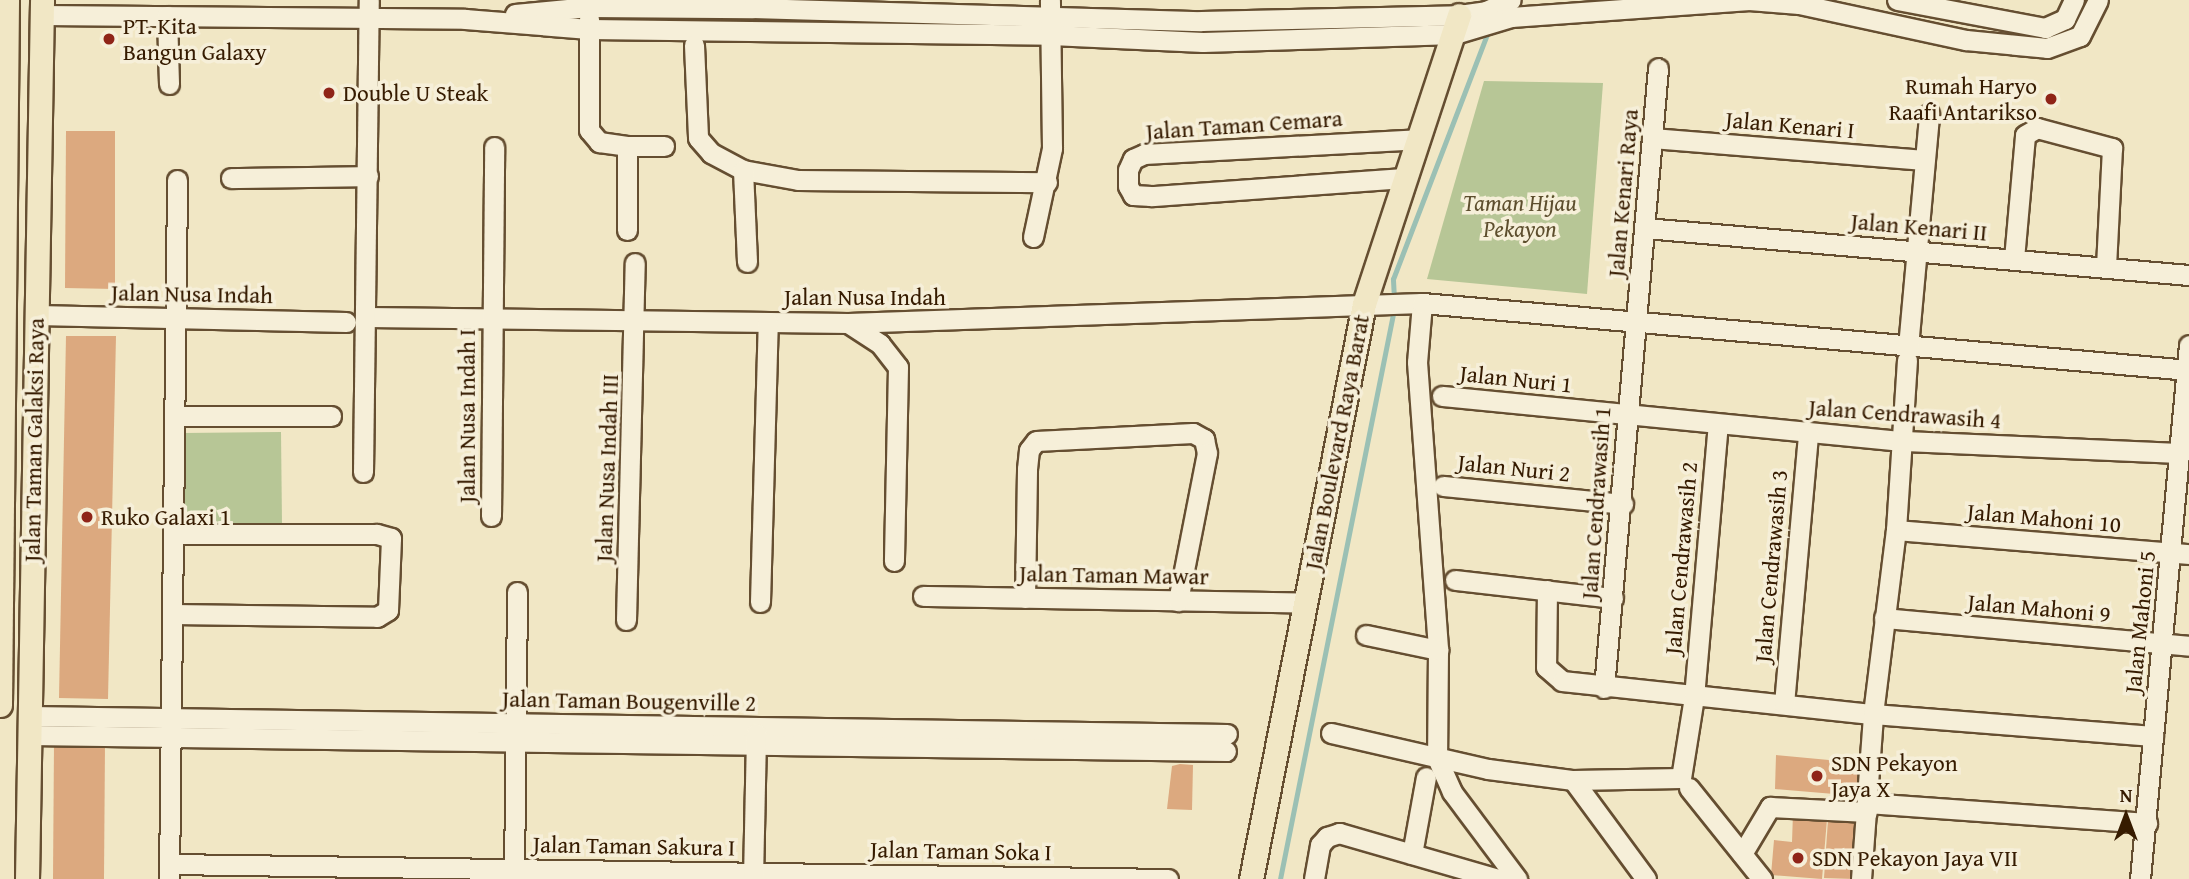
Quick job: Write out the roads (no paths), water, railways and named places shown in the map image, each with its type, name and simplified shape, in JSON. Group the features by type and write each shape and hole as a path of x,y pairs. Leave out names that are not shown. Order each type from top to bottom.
{"main road":[{"name":"Jalan Taman Galaksi Raya","path":"27,879 42,8"},
{"name":"Jalan Taman Galaksi Raya","path":"0,705 4,10"},
{"name":"Jalan Boulevard Raya Barat","path":"1251,879 1305,603 1372,304 1404,178 1460,16"},
{"path":"5,163 39,163"},
{"path":"1,515 33,515"}],"street":[{"path":"42,8 167,16 237,8 369,9 589,29 1051,35 1203,42 1511,9 1749,0 1799,4 1966,40 2053,47 2081,36 2098,0"},
{"path":"1894,24 1899,0 2045,28 2065,19 2074,0"},
{"path":"465,19 589,4 752,4 1050,8 1202,21 1460,16 1479,30 1511,9"},
{"path":"589,4 592,136 628,146 663,146"},
{"path":"751,31 752,4"},
{"path":"1033,237 1052,148 1050,8"},
{"path":"363,472 369,9"},
{"path":"167,16 169,84"},
{"path":"694,45 698,138 711,153 743,170 798,180 1047,181"},
{"name":"Jalan Kenari Raya","path":"1636,323 1658,68"},
{"path":"1861,879 1872,714 1896,530 1914,251 1929,114"},
{"path":"2014,260 2025,135 2037,128 2112,148 2106,265"},
{"name":"Jalan Kenari I","path":"1652,138 1924,160"},
{"name":"Jalan Taman Cemara","path":"1404,178 1133,195 1128,186 1128,170 1133,159 1144,154 1418,139"},
{"path":"628,146 628,230"},
{"name":"Jalan Nusa Indah I","path":"491,516 494,147"},
{"path":"743,170 747,262"},
{"path":"230,178 368,176"},
{"path":"169,871 177,180"},
{"name":"Jalan Kenari II","path":"1645,228 2014,260 2106,265 2189,275"},
{"name":"Jalan Nusa Indah III","path":"626,620 636,387 633,318 635,263"},
{"path":"1414,303 1438,650 1437,758 1452,792 1517,879"},
{"name":"Jalan Nusa Indah","path":"367,317 492,316 848,323 1414,303 1636,323 1907,353 2188,370"},
{"name":"Jalan Nusa Indah","path":"37,315 346,322"},
{"path":"760,602 768,322"},
{"path":"848,323 880,344 898,367 894,561"},
{"name":"Jalan Cendrawasih 1","path":"1604,688 1623,504 1627,415 1636,323"},
{"name":"Jalan Mahoni 5","path":"2140,879 2161,644 2180,553 2181,453 2189,345"},
{"name":"Jalan Nuri 1","path":"1442,396 1627,415"},
{"name":"Jalan Cendrawasih 4","path":"1627,415 1903,441 2181,453"},
{"path":"175,416 331,416"},
{"name":"Jalan Cendrawasih 2","path":"1573,780 1681,778 1694,697 1718,424"},
{"path":"1025,598 1029,450 1036,442 1194,433 1204,439 1207,453 1178,601"},
{"name":"Jalan Cendrawasih 3","path":"1784,704 1808,433"},
{"name":"Jalan Nuri 2","path":"1443,486 1623,504"},
{"name":"Jalan Mahoni 10","path":"1896,530 2180,553"},
{"path":"173,534 377,534 391,538 388,610 377,617 173,614"},
{"path":"1455,580 1613,598"},
{"path":"1547,590 1547,670 1562,681 1604,688 1872,714 2153,736"},
{"path":"514,874 517,592"},
{"name":"Jalan Taman Mawar","path":"923,596 1305,603"},
{"name":"Jalan Mahoni 9","path":"1884,618 2189,646"},
{"path":"1366,635 1438,650"},
{"name":"Jalan Taman Bougenville 2","path":"29,725 1226,743"},
{"path":"1331,733 1437,758 1573,780 1646,879"},
{"path":"753,876 756,736"},
{"path":"1412,854 1426,777"},
{"path":"1689,789 1762,879"},
{"path":"1742,854 1770,807 1867,808 2147,823"},
{"path":"1314,879 1320,845 1331,835 1347,834 1499,879"},
{"name":"Jalan Taman Sakura I","path":"169,871 753,876"},
{"name":"Jalan Taman Soka I","path":"753,876 1168,878"}],"waterway":[{"path":"1394,299 1393,279 1489,29"},
{"path":"1280,879 1394,309"}],"place":[{"name":"PT. Kita Bangun Galaxy","path":"109,39"},
{"name":"Double U Steak","path":"329,93"},
{"name":"Rumah Haryo Raafi Antarikso","path":"2051,99"},
{"name":"Ruko Galaxi 1","path":"87,517"},
{"name":"SDN Pekayon Jaya X","path":"1817,776"},
{"name":"SDN Pekayon Jaya VII","path":"1798,858"}],"park label":[{"name":"Taman Hijau Pekayon","path":"1520,216"}]}
